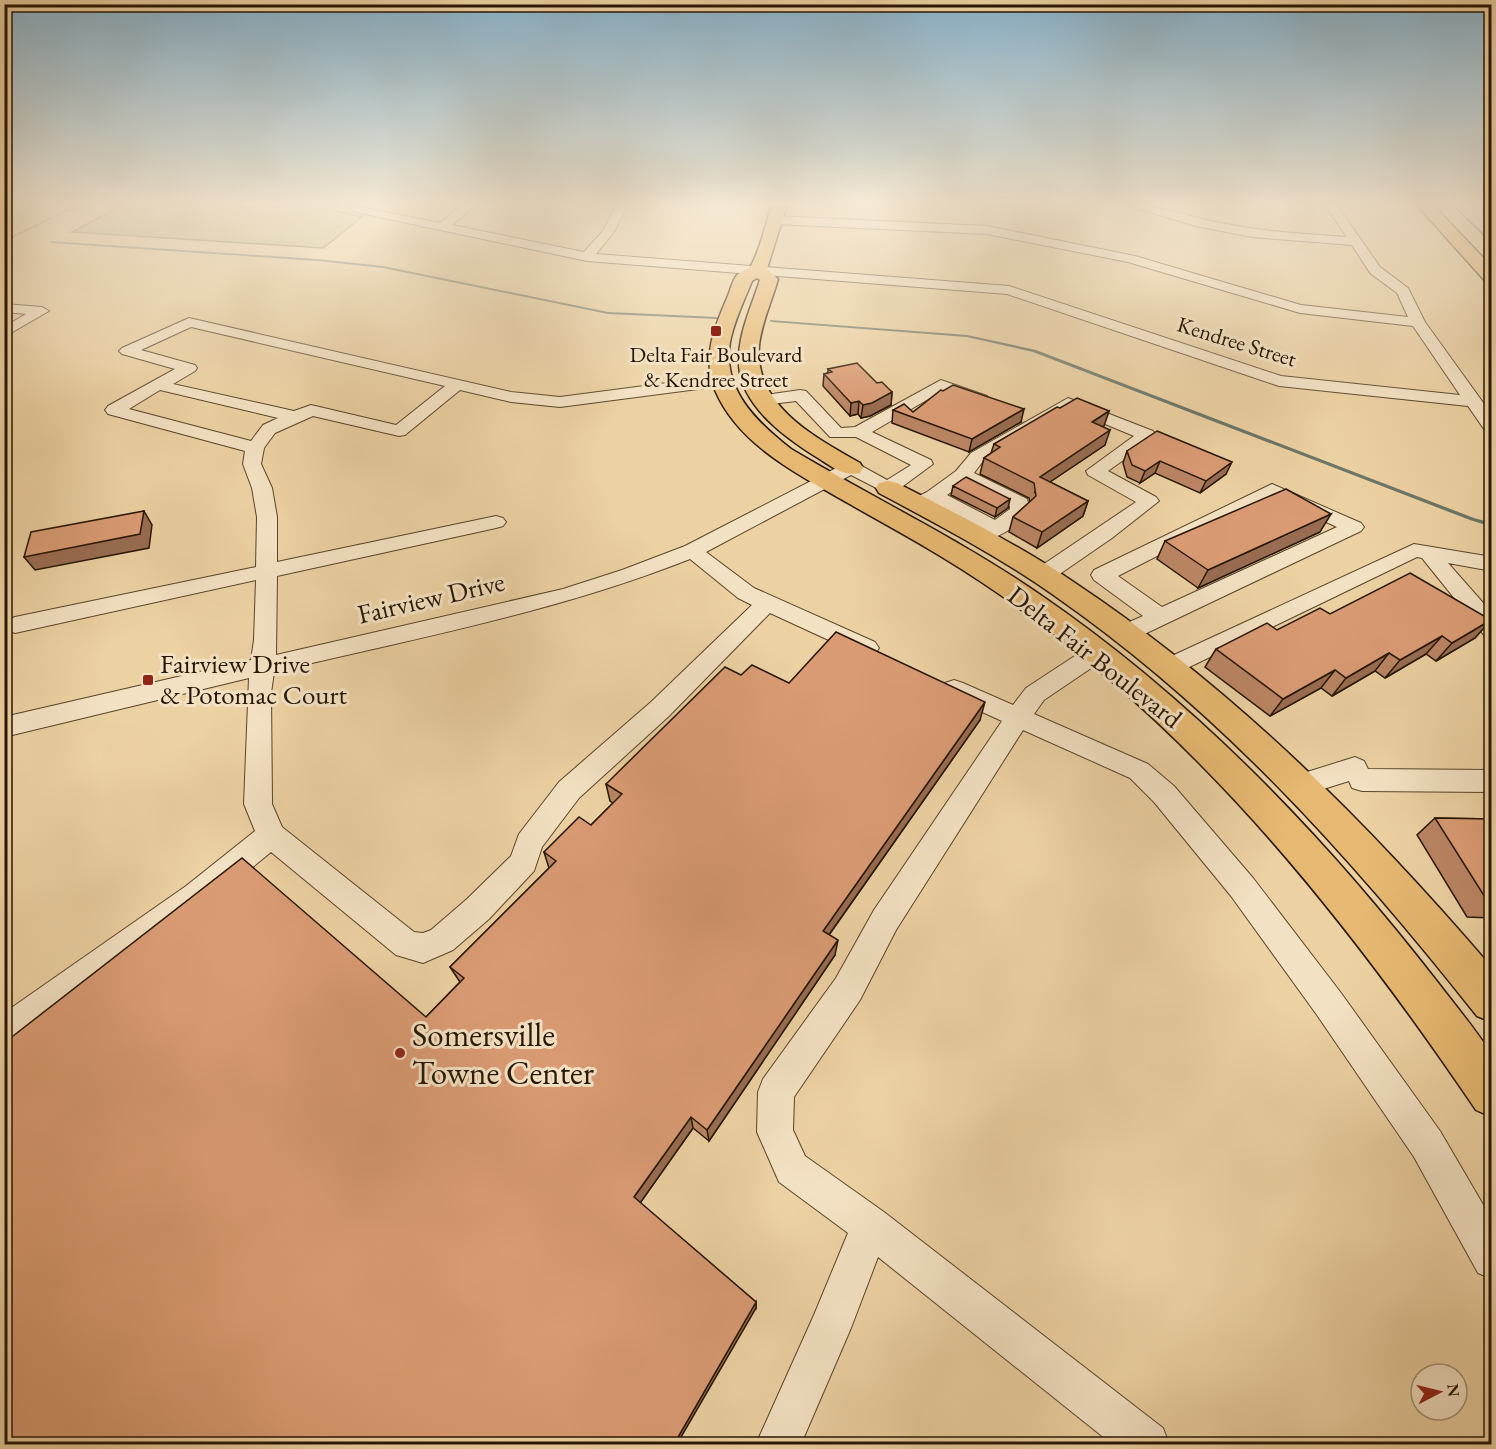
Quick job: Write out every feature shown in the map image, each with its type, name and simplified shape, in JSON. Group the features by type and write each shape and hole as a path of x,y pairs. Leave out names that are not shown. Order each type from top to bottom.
{"main road":[{"name":"Delta Fair Boulevard","path":"757,272 744,278 724,332 719,355 721,381 736,408 756,432 783,454 839,475"},
{"name":"Delta Fair Boulevard","path":"759,272 769,279 752,337 749,361 752,376 764,400 795,433 839,475 998,580 1112,643 1169,667 1217,707 1301,785 1399,889 1491,1001"},
{"name":"Delta Fair Boulevard","path":"888,488 926,500 987,532 1043,575 1112,643 1198,740 1295,840 1388,952 1491,1094"}],"street":[{"name":"Kendree Street","path":"766,272 1009,290 1279,381 1472,401"},
{"path":"1173,272 1300,309 1418,322"},
{"path":"1377,272 1403,291 1418,322 1491,428"},
{"path":"4,308 42,311 4,333"},
{"path":"255,448 114,410 189,368 127,351 189,322 512,397 560,402 721,381"},
{"path":"458,384 399,430 311,410 269,429 255,448 252,464 262,488 267,517 266,640 259,693 258,804 271,835 407,945 423,948 442,940 478,909 524,862 529,843 569,790 660,709 768,602"},
{"path":"158,385 295,417"},
{"path":"764,400 800,395 836,433 860,432 941,385 994,404"},
{"path":"926,500 963,475 977,457 1068,403 1147,435 1095,471 1149,501 1105,534 1043,575"},
{"path":"860,432 924,464 888,488"},
{"name":"Delta Fair Boulevard","path":"839,475 888,488"},
{"name":"Fairview Drive","path":"4,727 567,595 630,575 692,551 839,475"},
{"path":"963,475 1020,503 1020,510 1013,518 987,532"},
{"path":"1147,1444 870,1226 792,1169 776,1132 776,1092 848,989 885,920 1035,694 1112,643 1160,617 1354,527 1272,490 1102,575 1160,617"},
{"path":"15,625 496,522"},
{"path":"1169,667 1414,550 1491,564"},
{"path":"692,551 746,593 890,659"},
{"path":"1428,552 1491,628"},
{"path":"931,678 1139,771 1164,794 1242,887 1336,1014 1427,1144 1467,1212 1491,1259"},
{"path":"1301,785 1358,774 1491,781"},
{"path":"4,1034 196,895 271,835"},
{"path":"778,1444 830,1328 870,1226"}],"building":[{"path":"857,363 877,383 882,382 892,392 872,403 863,405 859,401 851,403 824,374 832,372 828,369"},
{"path":"953,385 1024,409 972,439 893,410 904,404 913,412 941,390"},
{"path":"1077,398 1109,411 1092,422 1110,430 1040,477 1088,501 1042,532 1013,517 1036,496 1034,483 984,458 1000,447 994,444 1057,407 1060,408"},
{"path":"1157,431 1232,462 1206,481 1160,461 1145,471 1132,465 1127,451"},
{"path":"966,477 1010,499 997,508 953,486"},
{"path":"1286,489 1331,514 1208,570 1165,541"},
{"path":"144,511 140,534 24,557 31,532"},
{"path":"1410,573 1491,620 1452,643 1442,636 1400,660 1389,653 1346,678 1335,670 1283,699 1216,649 1267,623 1277,630 1320,608 1330,614"},
{"name":"Somersville Towne Center","path":"836,632 985,702 823,931 838,940 707,1130 691,1117 634,1197 756,1302 674,1444 4,1444 4,1043 242,858 426,1017 464,978 450,967 556,861 544,852 579,817 591,825 622,794 606,784 725,667 741,675 752,665 789,683"},
{"path":"1435,818 1491,819 1491,902 1488,902"}],"waterway":[{"path":"406,272 608,313 717,318"},
{"path":"772,321 967,336 1034,351 1492,525"}],"place":[{"name":"Delta Fair Boulevard & Kendree Street","path":"716,331"},
{"name":"Fairview Drive & Potomac Court","path":"148,680"},
{"name":"Somersville Towne Center","path":"400,1053"}]}
